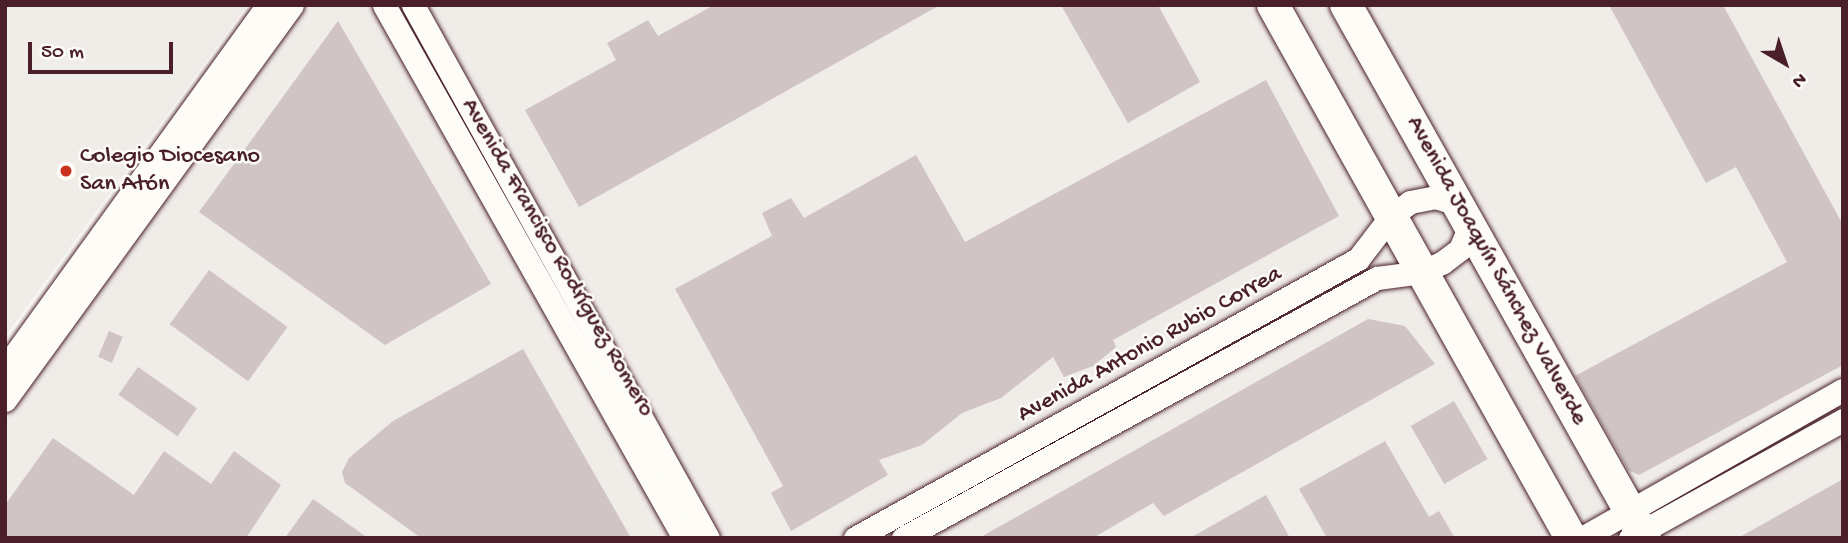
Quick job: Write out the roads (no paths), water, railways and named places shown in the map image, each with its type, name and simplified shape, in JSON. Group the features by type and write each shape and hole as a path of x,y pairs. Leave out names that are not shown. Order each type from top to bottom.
{"main road":[{"path":"1273,5 1571,538"},
{"name":"Avenida Joaquín Sánchez Valverde","path":"1346,5 1636,529"}],"street":[{"path":"5,368 268,5"},
{"path":"5,400 292,5"},
{"name":"Avenida Francisco Rodríguez Romero","path":"384,5 684,538"},
{"name":"Avenida Francisco Rodríguez Romero","path":"413,5 708,538"},
{"name":"Avenida Antonio Rubio Correa","path":"855,538 1358,259 1391,216 1410,202 1435,197 1464,215 1460,249 1422,272 1377,278 903,538"},
{"path":"1636,529 1843,390"},
{"path":"1583,538 1636,529 1843,420"}],"place":[{"name":"Colegio Diocesano San Atón","path":"66,171"}]}
